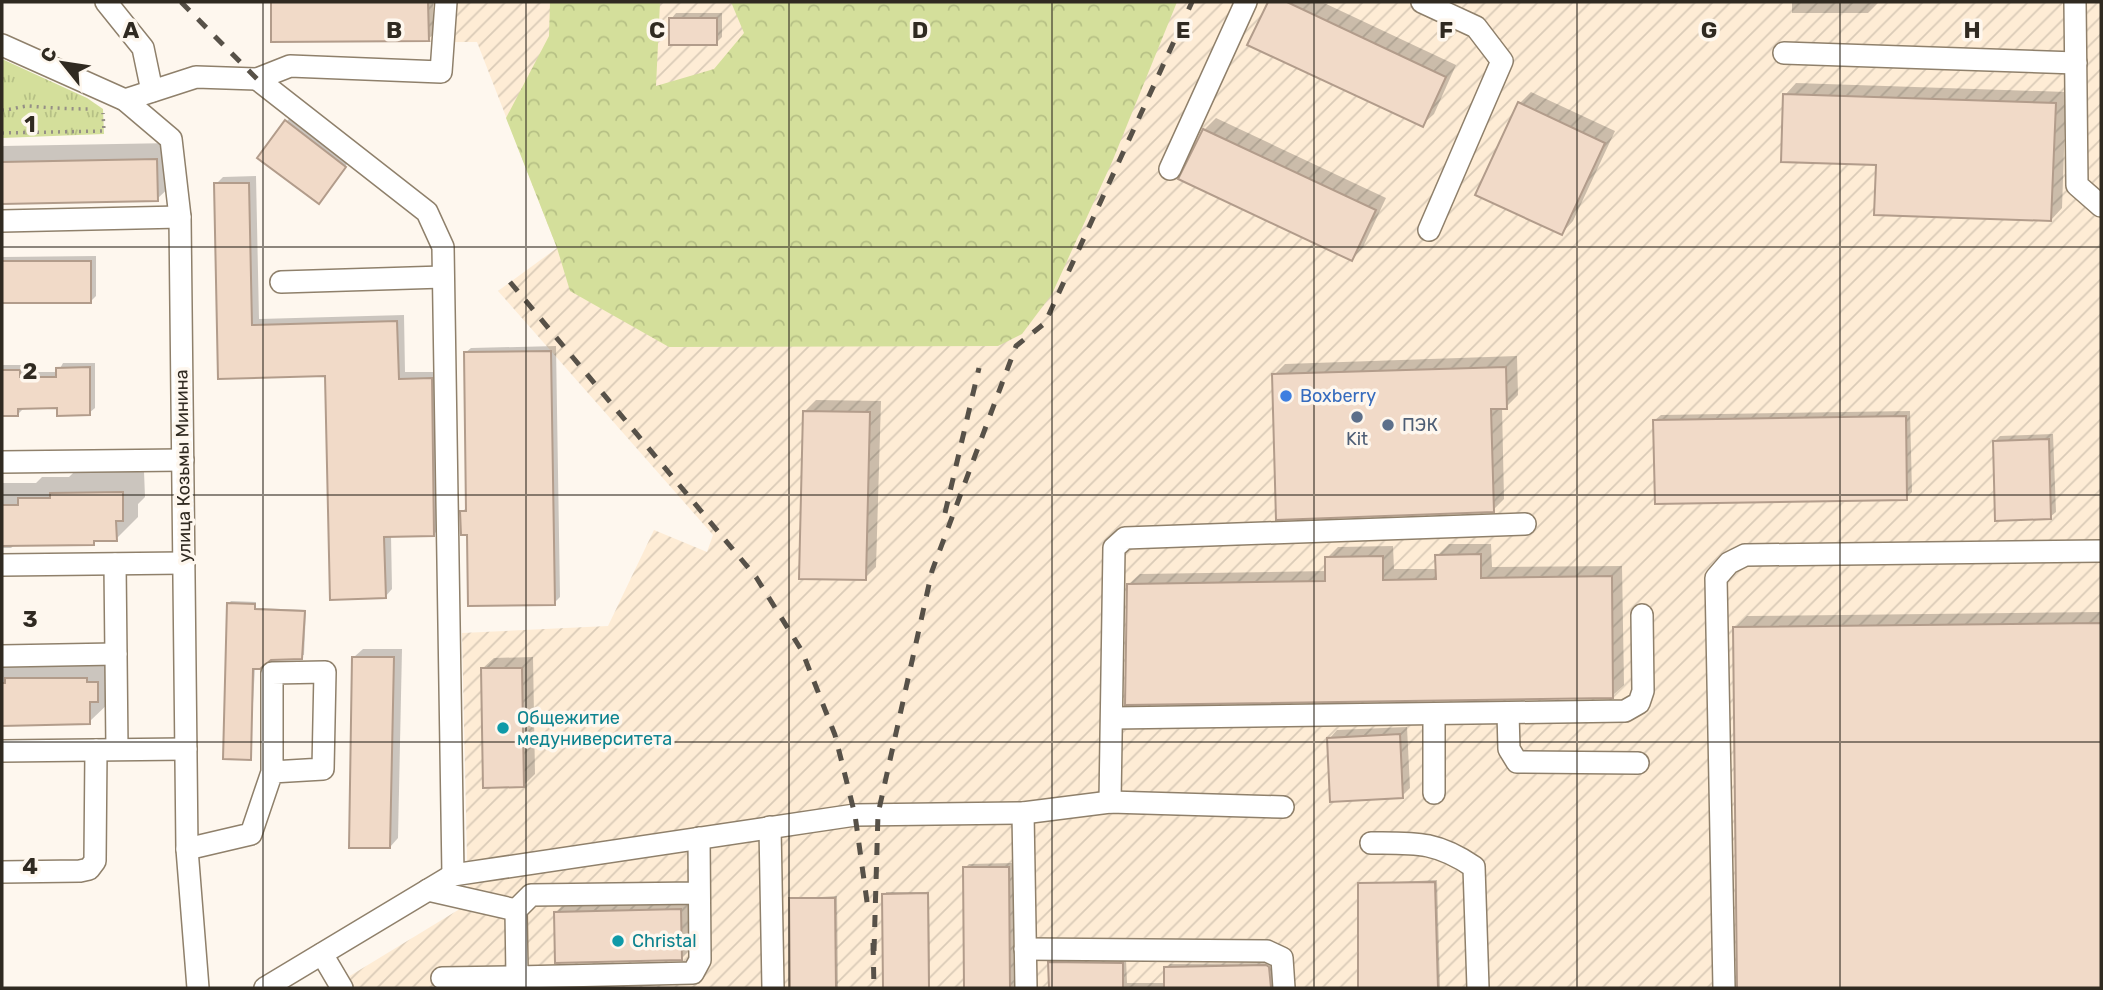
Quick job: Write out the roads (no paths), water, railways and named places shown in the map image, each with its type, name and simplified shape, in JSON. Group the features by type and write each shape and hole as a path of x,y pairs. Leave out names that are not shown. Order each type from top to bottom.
{"street":[{"path":"106,2 143,48 152,91"},
{"path":"125,100 195,77 257,79 290,66 441,72 446,2"},
{"path":"1170,169 1246,2"},
{"path":"1422,2 1476,27 1502,61 1429,230"},
{"path":"2075,2 2077,186 2101,206"},
{"name":"улица Козьмы Минина","path":"2,45 125,100 172,139 180,217 187,849 198,988"},
{"path":"1784,54 2076,63"},
{"path":"257,79 427,212 443,247 453,874"},
{"path":"2,221 180,217"},
{"path":"281,282 443,277"},
{"path":"2,462 183,460"},
{"path":"1110,802 1114,548 1125,538 1525,524"},
{"path":"1724,988 1716,578 1729,563 1745,555 2101,551"},
{"path":"2,565 184,563"},
{"path":"2,872 80,871 89,869 95,862 116,654 115,564"},
{"path":"1113,719 1633,709 1639,703 1643,691 1642,615"},
{"path":"2,656 116,654"},
{"path":"187,849 251,834 272,772 272,673 325,672 323,769 272,772"},
{"path":"1508,713 1508,749 1517,762 1638,763"},
{"path":"1434,714 1434,793"},
{"path":"2,751 186,748"},
{"path":"265,988 453,874 855,815 1023,813 1110,802 1283,807"},
{"path":"1023,813 1026,988"},
{"path":"770,827 773,988"},
{"path":"442,978 693,973 700,960 699,838"},
{"path":"1371,843 1427,844 1456,855 1474,867 1478,988"},
{"path":"428,890 516,910"},
{"path":"517,977 516,910 531,895 699,893"},
{"path":"1025,949 1267,951 1282,958 1284,988"},
{"path":"322,954 342,988"}],"railway":[{"path":"181,2 257,79"},
{"path":"874,951 878,814 932,571 1016,346 1045,323 1192,2"},
{"path":"510,282 756,577 802,651 835,735 855,815 868,909"},
{"path":"945,513 979,368"},
{"path":"873,943 874,988"}],"place":[{"name":"Boxberry","path":"1286,396"},
{"name":"Kit","path":"1357,417"},
{"name":"ПЭК","path":"1388,425"},
{"name":"Общежитие медуниверситета","path":"503,728"},
{"name":"Christal","path":"618,941"}]}
